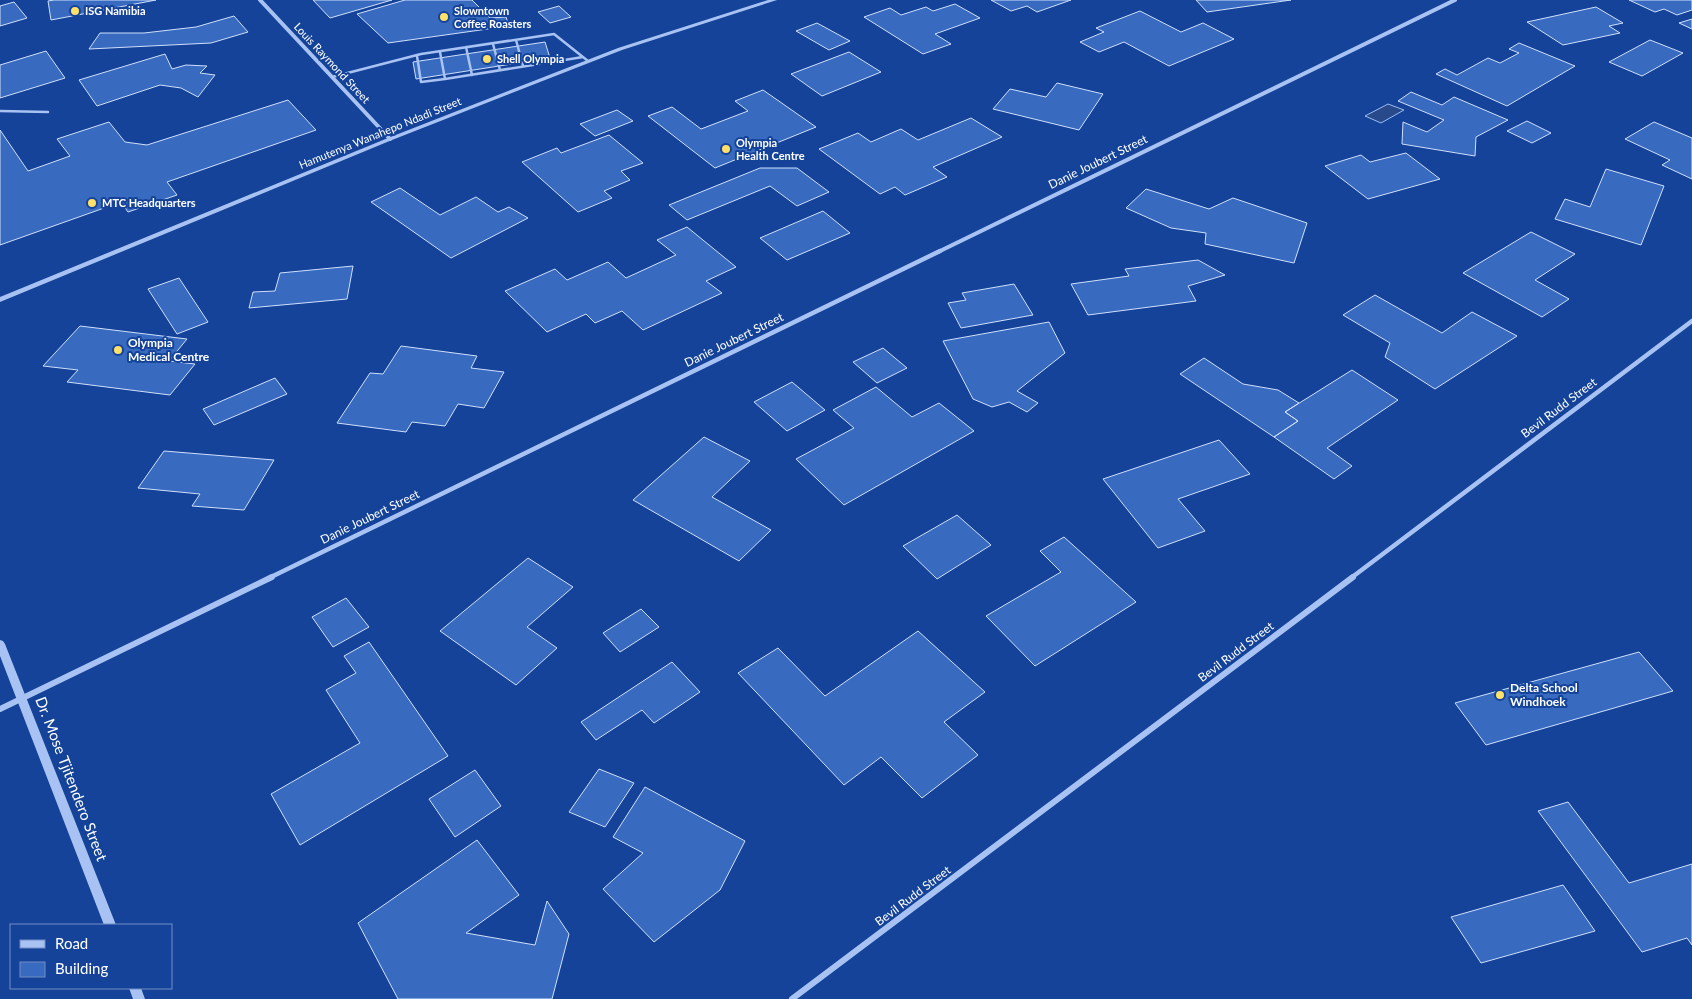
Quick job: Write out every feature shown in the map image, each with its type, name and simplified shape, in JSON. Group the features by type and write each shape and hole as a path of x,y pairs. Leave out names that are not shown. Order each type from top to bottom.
{"street":[{"name":"Louis Raymond Street","path":"260,0 390,138"},
{"name":"Hamutenya Wanahepo Ndadi Street","path":"0,300 586,59 774,0"},
{"name":"Danie Joubert Street","path":"0,709 21,697 1455,0"},
{"name":"Bevil Rudd Street","path":"792,999 1692,321"},
{"name":"Dr. Mose Tjitendero Street","path":"0,644 110,924"}],"lane":[{"path":"332,77 417,56 554,34 586,59"},
{"path":"516,40 523,66"},
{"path":"493,44 500,70"},
{"path":"466,47 472,75"},
{"path":"440,52 445,79"},
{"path":"417,56 421,82 523,66 586,59"},
{"path":"0,111 48,112"}],"water":[{"path":"1388,104 1404,110 1381,123 1365,116"}],"building":[{"name":"ISG Namibia","path":"156,0 51,20 48,1"},
{"path":"313,0 392,0 330,18"},
{"path":"405,0 472,0 490,18 506,17 509,26 388,43 357,14"},
{"path":"991,0 1071,0 1037,12 1027,6 1011,11"},
{"path":"1196,0 1291,0 1207,12"},
{"path":"1629,0 1692,0 1692,10 1677,15 1664,9 1655,12"},
{"path":"14,2 27,18 0,26 0,6"},
{"path":"955,4 980,18 935,34 951,44 923,54 864,17 890,8 901,15 926,7 933,11"},
{"path":"559,6 571,17 550,23 538,12"},
{"path":"1596,7 1623,23 1609,26 1620,33 1563,45 1527,22"},
{"path":"1140,11 1181,32 1203,23 1234,39 1169,66 1124,42 1099,52 1080,42 1104,32 1096,28"},
{"path":"234,16 248,32 211,43 89,49 100,33 144,33 196,27"},
{"path":"1692,19 1692,29 1679,23"},
{"path":"817,23 850,41 829,50 796,31"},
{"path":"1650,40 1683,53 1642,76 1609,62"},
{"path":"545,42 550,58 416,79 413,62"},
{"path":"1519,43 1575,66 1507,106 1436,74 1445,69 1457,75 1488,58 1500,63 1519,53 1509,49"},
{"path":"46,51 65,78 0,98 0,65"},
{"path":"849,52 881,72 822,96 791,74"},
{"path":"165,54 172,69 186,65 207,66 200,73 215,75 198,97 181,88 160,85 97,106 79,80"},
{"path":"1057,83 1103,94 1079,130 993,109 1010,89 1046,97"},
{"name":"Olympia Health Centre","path":"763,90 816,127 715,168 648,116 672,107 701,129 748,111 735,101"},
{"path":"1411,92 1442,105 1454,97 1508,120 1476,137 1475,156 1402,144 1403,122 1427,132 1444,120 1398,101"},
{"path":"288,100 316,130 167,182 177,195 128,212 121,202 0,245 0,130 28,171 70,156 57,139 109,122 125,142 147,145"},
{"path":"617,110 633,121 595,136 580,124"},
{"path":"971,118 1002,137 933,167 947,177 905,195 895,187 880,194 819,149 858,133 871,142 901,129 918,140"},
{"path":"1527,121 1551,133 1532,143 1507,131"},
{"path":"1654,122 1692,138 1692,179 1662,165 1670,160 1625,139"},
{"path":"609,135 643,163 621,171 630,180 604,191 612,198 578,212 522,162 557,148 561,153"},
{"path":"1406,153 1440,179 1368,199 1325,166 1361,155 1370,162"},
{"path":"760,168 797,168 829,192 797,206 770,186 687,220 669,205"},
{"path":"1606,169 1664,186 1641,245 1555,219 1565,199 1590,207"},
{"path":"400,188 440,215 476,197 498,212 509,207 528,218 451,258 371,202"},
{"path":"1146,189 1209,209 1233,198 1307,223 1294,263 1205,244 1206,233 1171,228 1126,208"},
{"path":"823,211 850,233 787,260 760,238"},
{"path":"687,227 736,267 706,281 722,293 643,330 622,311 595,323 586,314 547,332 505,291 555,269 567,280 608,262 626,278 676,255 657,240"},
{"path":"1531,232 1575,254 1535,280 1569,299 1542,317 1463,273"},
{"path":"1198,260 1225,275 1188,286 1196,301 1088,315 1071,284 1129,276 1125,269"},
{"path":"353,266 347,299 249,308 253,292 275,291 280,273"},
{"path":"179,278 208,322 177,334 148,289"},
{"path":"1014,284 1033,315 961,328 948,303 966,300 962,293"},
{"path":"1375,295 1442,333 1472,312 1517,336 1435,389 1385,357 1390,343 1343,315"},
{"path":"1049,322 1065,353 1017,391 1038,403 1027,412 1009,402 992,407 973,399 943,341"},
{"name":"Olympia Medical Centre","path":"80,326 187,339 169,361 195,364 170,395 67,382 78,370 43,366"},
{"path":"401,346 477,356 471,368 504,372 484,408 458,404 445,426 412,422 406,432 337,423 370,373 383,374"},
{"path":"883,348 907,368 877,383 853,362"},
{"path":"1204,358 1243,384 1278,390 1299,403 1285,412 1298,421 1274,437 1180,374"},
{"path":"1352,370 1398,400 1327,448 1352,466 1334,479 1274,437 1298,421 1285,412"},
{"path":"275,378 287,394 214,425 203,409"},
{"path":"792,382 825,410 787,431 754,402"},
{"path":"876,387 912,417 939,403 974,431 844,505 796,459 854,428 833,410"},
{"path":"704,437 750,461 712,497 771,530 739,561 633,500"},
{"path":"1219,440 1250,474 1178,499 1205,531 1158,548 1103,479"},
{"path":"164,451 274,460 244,510 192,506 200,494 138,488"},
{"path":"957,515 991,545 937,579 903,546"},
{"path":"1064,537 1136,602 1035,666 986,616 1061,572 1040,551"},
{"path":"528,558 573,587 527,627 557,648 516,685 440,631"},
{"path":"346,598 369,627 333,647 312,617"},
{"path":"641,609 659,627 620,652 603,633"},
{"path":"918,631 985,692 944,722 978,755 922,798 881,757 844,785 738,673 778,648 825,696"},
{"path":"369,642 448,756 300,845 271,794 360,743 326,690 356,673 344,656"},
{"path":"1639,652 1673,691 1486,745 1455,703"},
{"path":"672,662 700,692 654,723 642,710 596,740 581,722"},
{"path":"599,769 634,783 605,827 569,812"},
{"path":"475,770 501,806 455,837 429,799"},
{"path":"645,787 745,841 720,890 654,942 603,889 643,853 613,837"},
{"path":"1568,802 1629,883 1692,864 1692,945 1687,938 1642,952 1538,811"},
{"path":"477,840 519,895 466,933 535,945 547,901 569,934 552,999 398,999 358,923"},
{"path":"1563,885 1595,931 1481,963 1451,917"}],"place":[{"name":"ISG Namibia","path":"75,11"},
{"name":"Slowntown Coffee Roasters","path":"444,17"},
{"name":"Shell Olympia","path":"487,59"},
{"name":"Olympia Health Centre","path":"726,149"},
{"name":"MTC Headquarters","path":"92,203"},
{"name":"Olympia Medical Centre","path":"118,350"},
{"name":"Delta School Windhoek","path":"1500,695"}]}
